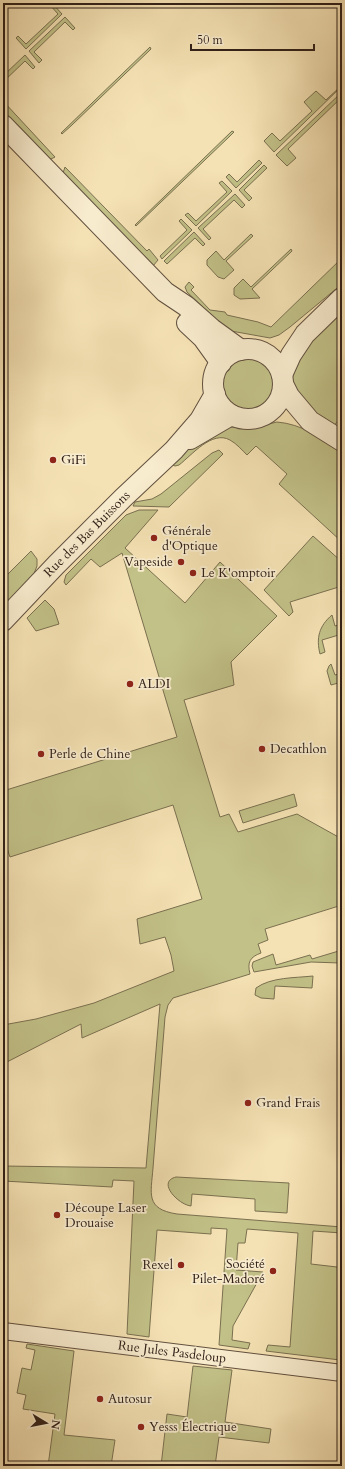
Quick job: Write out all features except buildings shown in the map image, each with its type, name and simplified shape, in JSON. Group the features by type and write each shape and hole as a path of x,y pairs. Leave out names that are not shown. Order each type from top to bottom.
{"street":[{"path":"3,125 165,292 186,306 212,329 250,351 267,355 273,360 278,367 288,396 310,421 342,441"},
{"path":"165,292 175,309 203,338 220,363"},
{"path":"313,325 269,350 250,351 230,355 220,363 214,378 215,394 221,406 231,414 240,418 250,419 268,413 279,400 282,380 298,343 313,325 342,298"},
{"name":"Rue des Bas Buissons","path":"3,621 123,498 174,450 200,420 215,394"},
{"path":"268,413 277,416 310,421"},
{"name":"Rue des Bas Buissons","path":"174,450 231,414"},
{"name":"Rue Jules Pasdeloup","path":"3,1331 342,1373"}],"shaded area":[{"path":"52,3 62,14 26,49 16,38 18,36 26,44 58,14 50,5"},
{"path":"65,17 75,28 73,30 65,22 34,52 42,60 39,63 29,51"},
{"path":"150,47 151,49 72,125 62,134 61,133"},
{"path":"25,55 35,67 33,69 25,61 3,82 3,76"},
{"path":"342,85 274,152 264,141 272,133 280,141 312,111 304,102 316,91 326,100"},
{"path":"342,92 342,97 288,149 296,158 287,166 276,155"},
{"path":"3,101 55,157 51,159 46,158 3,113"},
{"path":"232,131 234,132 136,226 135,225"},
{"path":"259,160 262,163 236,188 226,177 229,174 237,182"},
{"path":"264,165 267,168 244,190 252,198 249,201 239,190"},
{"path":"65,167 147,251 149,249 158,260 153,266 63,173"},
{"path":"222,181 232,191 196,226 185,215 188,213 196,221 227,192 219,183"},
{"path":"235,194 245,205 242,208 234,200 203,229 211,238 209,240 198,228"},
{"path":"181,219 192,230 162,259 160,256 187,230 179,221"},
{"path":"194,232 205,244 203,246 195,238 167,264 164,261"},
{"path":"251,234 253,236 226,261 234,270 224,279 218,277 207,265 207,260 216,251 224,260"},
{"path":"291,249 292,251 252,289 260,298 240,299 234,295 234,288 243,279 251,287"},
{"path":"342,258 342,284 290,327 279,335 270,338 231,331 221,324 187,292 185,287 189,282 194,287 191,290 210,310 225,312 227,315 258,322 271,327"},
{"path":"342,310 342,334 337,339 342,344 342,354 338,358 342,363 342,418 334,425 309,409 292,382 292,376 299,354"},
{"path":"243,359 253,359 266,366 273,379 273,389 266,402 253,409 243,409 234,405 227,398 223,389 223,379 227,370 234,363"},
{"path":"277,422 286,423 303,429 342,451 342,542 279,484 287,474 256,446 247,455 230,440 216,438 196,450 179,465 175,466 171,464 198,441 229,427 252,428"},
{"path":"219,450 223,454 169,507 133,506 135,502 152,499 161,494 212,453"},
{"path":"139,510 158,510 125,548 185,603 220,562 277,616 231,662 234,685 184,700 220,817 229,814 238,832 297,814 342,839 342,905 265,929 268,940 258,944 261,953 254,956 250,960 250,974 173,998 168,1005 165,1017 151,1185 152,1199 159,1208 167,1212 177,1214 342,1227 342,1233 313,1231 311,1264 342,1269 342,1351 340,1360 266,1351 268,1345 290,1347 298,1233 247,1229 245,1243 238,1243 236,1270 263,1272 233,1326 232,1340 250,1343 248,1349 219,1345 227,1229 211,1228 211,1234 157,1230 149,1337 127,1334 134,1181 113,1180 112,1187 3,1181 3,1166 146,1168 160,1004 82,1038 81,1024 3,1064 3,1025 36,1019 94,1003 174,971 165,937 140,944 137,919 202,899 173,805 10,857 3,836 3,791 177,737 122,553 100,567 91,559 66,585 64,582 66,575 126,515"},
{"path":"313,536 342,562 342,586 290,602 293,612 289,616 264,590"},
{"path":"31,551 37,559 37,566 33,576 3,608 3,579"},
{"path":"45,600 54,609 59,624 36,631 27,618"},
{"path":"332,615 335,626 342,624 342,634 322,640 325,652 320,654 318,643 321,628"},
{"path":"331,664 335,675 342,673 342,682 331,685 327,671"},
{"path":"294,794 297,806 243,823 239,811"},
{"path":"342,950 342,962 340,963 311,962 254,972 252,966 253,962 273,954 276,965 310,955 312,959"},
{"path":"313,976 312,988 275,986 274,999 261,998 255,995 256,988 262,984 276,980"},
{"path":"176,1177 289,1183 287,1213 255,1211 255,1199 192,1194 191,1206 186,1205 176,1198 169,1188 168,1184 170,1180"},
{"path":"27,1344 74,1351 64,1435 115,1440 111,1466 48,1466 55,1414 23,1409 26,1395 17,1393 22,1368 31,1370 35,1350 26,1348"},
{"path":"193,1366 232,1370 225,1422 271,1429 269,1443 219,1437 215,1466 161,1466 167,1414 187,1417"}],"place":[{"name":"GiFi","path":"53,460"},
{"name":"Générale d'Optique","path":"154,538"},
{"name":"Vapeside","path":"181,562"},
{"name":"Le K'omptoir","path":"193,573"},
{"name":"ALDI","path":"130,684"},
{"name":"Decathlon","path":"262,749"},
{"name":"Perle de Chine","path":"41,754"},
{"name":"Grand Frais","path":"248,1103"},
{"name":"Découpe Laser Drouaise","path":"57,1215"},
{"name":"Rexel","path":"181,1265"},
{"name":"Société Pilet-Madoré","path":"273,1271"},
{"name":"Autosur","path":"100,1399"},
{"name":"Yesss Électrique","path":"141,1427"}]}
